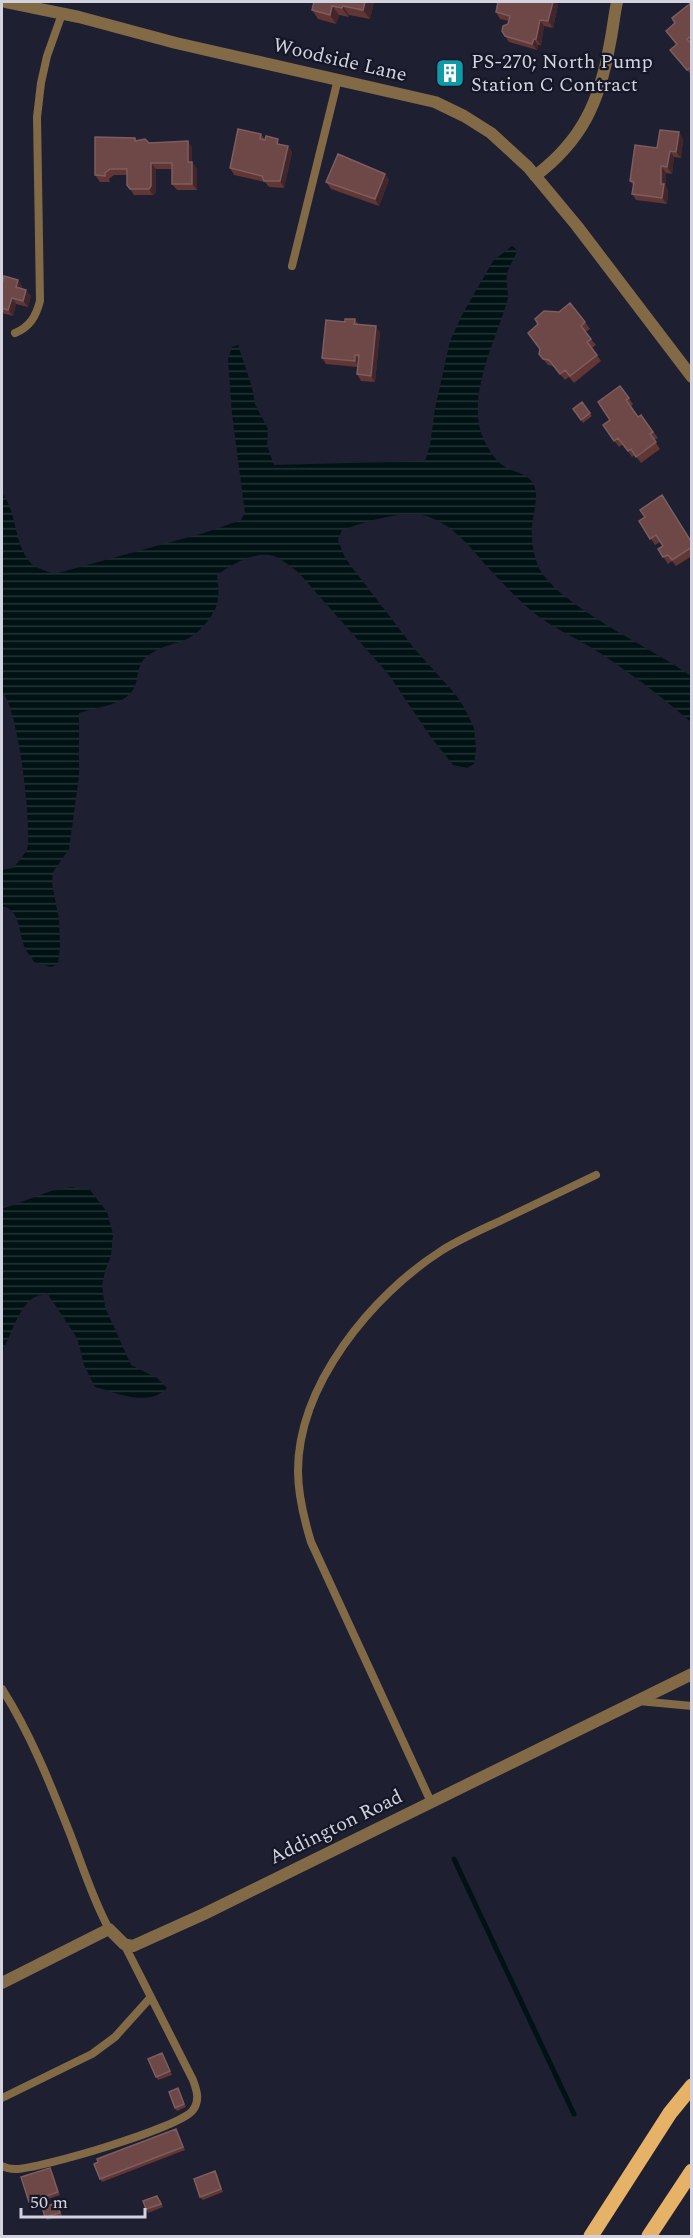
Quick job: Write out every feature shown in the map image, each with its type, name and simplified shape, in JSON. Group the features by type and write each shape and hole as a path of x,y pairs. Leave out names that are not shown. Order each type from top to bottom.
{"main road":[{"path":"591,2236 664,2123 692,2086"},
{"path":"649,2236 692,2171"}],"street":[{"name":"Woodside Lane","path":"6,2 435,102 464,116 497,138 535,176 577,226 692,377"},
{"path":"535,176 563,152 579,132 592,110 610,43 617,2"},
{"name":"Addington Road","path":"124,1944 133,1946 204,1914 692,1674"},
{"path":"2,1983 110,1929 124,1944"}],"lane":[{"path":"15,333 30,324 40,301 38,117 41,82 47,56 62,14"},
{"path":"292,266 338,79"},
{"path":"431,1802 311,1542 303,1517 299,1490 298,1469 304,1427 315,1396 329,1370 359,1325 410,1273 459,1240 596,1175"},
{"path":"2,1689 28,1735 69,1831 98,1909 110,1929"},
{"path":"636,1701 692,1706"},
{"path":"2,2166 16,2169 87,2152 159,2130 184,2119 192,2112 196,2103 195,2086 124,1944"},
{"path":"2,2098 92,2054 115,2037 150,1998"}],"shaded area":[{"path":"512,246 517,250 507,275 508,299 480,387 479,422 483,438 498,461 505,467 527,477 534,485 536,495 532,526 533,546 538,566 548,581 584,610 691,676 691,722 612,661 534,613 504,585 463,539 444,524 422,515 404,514 342,530 338,540 345,558 413,647 456,695 474,728 476,749 474,764 467,768 453,765 430,736 389,675 298,572 273,556 262,555 248,558 217,575 217,604 211,617 190,637 147,656 140,666 135,686 126,697 79,713 79,776 69,849 53,872 52,883 59,920 58,964 51,967 34,962 23,944 13,912 2,906 2,870 13,868 24,854 28,845 28,831 18,741 14,720 2,691 2,493 11,510 18,538 26,556 34,566 54,574 204,533 241,520 245,513 232,414 228,359 232,347 238,345 252,387 255,404 268,429 267,445 274,465 425,461 450,341 493,261"},
{"path":"71,1187 90,1190 107,1212 113,1234 111,1256 102,1285 105,1307 131,1365 157,1378 167,1388 159,1394 142,1398 132,1397 95,1387 84,1365 77,1338 47,1293 27,1303 2,1352 2,1209 51,1191"}],"building":[{"path":"314,2 365,2 363,10 332,6 330,15 312,10"},
{"path":"498,2 553,2 548,21 540,20 536,39 532,44 505,36 502,31 503,26 508,24 510,16 496,12"},
{"path":"692,2 692,36 687,39 692,45 692,67 687,70 670,50 677,44 666,31 675,23 672,18"},
{"name":"PS-270; North Pump Station C Contract","path":"451,61 457,71 445,78 439,68"},
{"path":"238,129 261,134 260,139 265,140 266,136 278,139 277,144 288,146 280,181 264,181 262,176 230,168"},
{"path":"660,130 679,132 676,152 670,151 667,167 661,166 661,184 664,184 662,198 632,194 634,182 630,181 635,145 657,148"},
{"path":"95,137 135,138 135,141 145,139 149,143 188,141 188,162 192,162 192,184 172,184 172,163 151,163 149,189 130,189 127,185 127,169 110,169 105,176 95,175"},
{"path":"338,154 385,174 375,199 326,182"},
{"path":"4,276 18,280 16,287 26,290 23,301 12,298 8,310 2,308"},
{"path":"570,303 585,322 581,326 591,339 587,342 597,355 570,376 565,370 560,374 549,360 543,359 539,354 540,349 528,333 538,324 535,319 544,311 559,312"},
{"path":"345,319 355,319 354,324 376,326 371,376 357,374 359,355 355,355 355,361 322,358 326,320 345,322"},
{"path":"620,386 629,398 626,400 638,417 641,415 653,432 650,434 656,442 636,457 631,449 628,451 618,438 614,441 603,425 610,420 598,402"},
{"path":"582,402 590,413 581,420 573,409"},
{"path":"662,495 692,543 692,547 672,560 668,555 663,557 658,549 663,546 656,535 650,539 639,521 645,517 640,510"},
{"path":"162,2053 170,2071 156,2077 148,2059"},
{"path":"178,2088 184,2104 175,2108 169,2092"},
{"path":"176,2129 183,2147 100,2179 94,2164 98,2162 97,2159"},
{"path":"50,2168 58,2192 29,2202 21,2177"},
{"path":"215,2171 221,2189 200,2197 194,2179"},
{"path":"157,2196 161,2204 146,2209 143,2201"},
{"path":"57,2203 60,2213 45,2217 42,2207"}],"waterway":[{"path":"454,1859 574,2114"}],"place":[{"name":"PS-270; North Pump Station C Contract","path":"450,73"}]}
